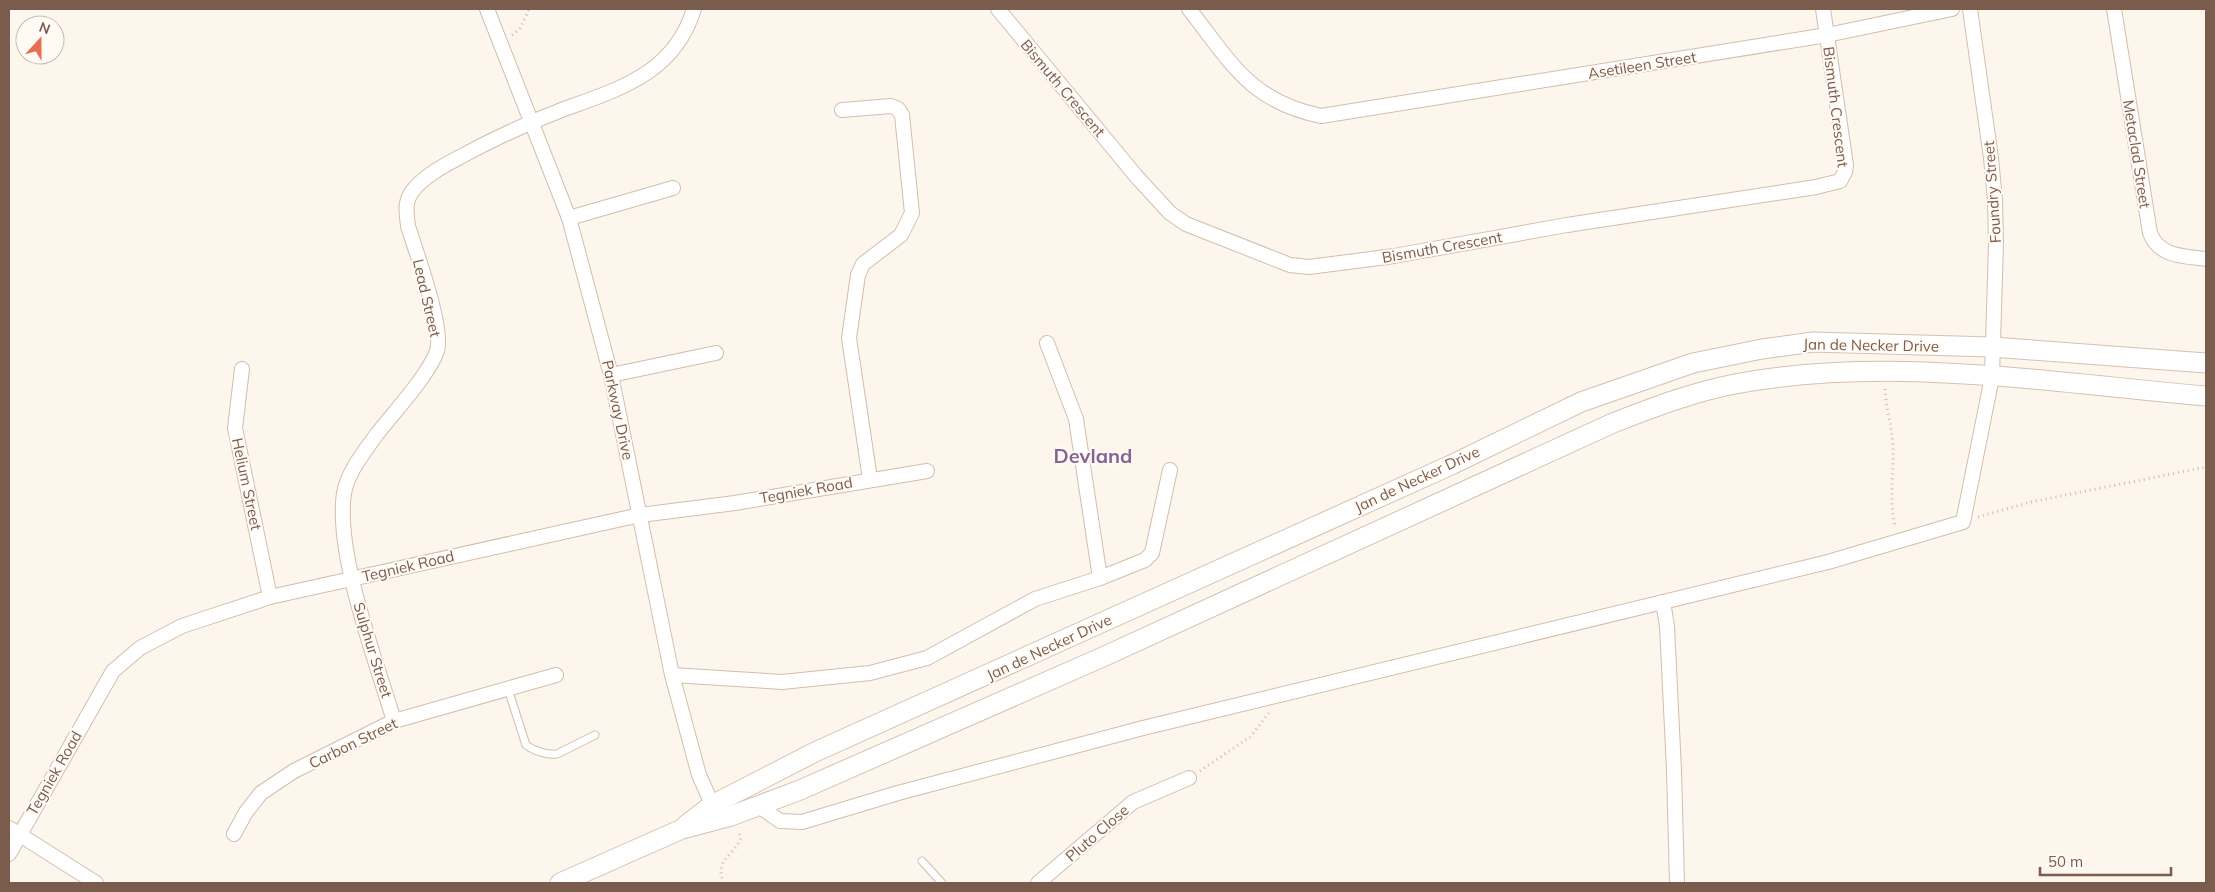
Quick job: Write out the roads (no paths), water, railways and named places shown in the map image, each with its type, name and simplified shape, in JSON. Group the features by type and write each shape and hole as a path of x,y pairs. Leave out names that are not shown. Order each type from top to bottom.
{"main road":[{"name":"Jan de Necker Drive","path":"721,813 749,784 815,752 1451,465 1581,402 1693,363 1762,348 1812,342 1992,348 2206,363"},
{"name":"Jan de Necker Drive","path":"560,883 721,813 759,806 1096,660 1233,595 1613,423 1645,410 1701,393 1757,380 1854,372 1884,372 1992,377 2206,396"}],"street":[{"name":"Parkway Drive","path":"487,9 570,218 612,375 672,675 699,775 721,813"},
{"name":"Lead Street","path":"352,579 344,528 345,491 360,458 426,370 438,347 435,319 408,226 406,211 408,200 417,187 445,165 532,122 600,95 647,72 676,45 688,26 694,9"},
{"name":"Bismuth Crescent","path":"998,9 1136,176 1170,213 1186,224 1224,240 1253,249 1290,265 1308,267 1394,256 1567,225 1816,187 1840,181 1845,172 1846,165 1827,35"},
{"path":"1823,9 1827,35"},
{"name":"Asetileen Street","path":"1194,11 1248,83 1272,100 1321,116 1827,35 1952,9"},
{"name":"Foundry Street","path":"1663,602 1828,562 1963,522 1992,377 1995,200 1970,9"},
{"name":"Metaclad Street","path":"2114,9 2150,233 2156,245 2168,253 2206,259"},
{"path":"842,110 891,106 898,109 902,115 912,213 901,235 863,264 858,275 849,338 870,479"},
{"path":"570,218 673,188"},
{"path":"1047,343 1076,418 1100,578"},
{"path":"612,375 716,353"},
{"name":"Helium Street","path":"242,369 235,428 270,597"},
{"path":"672,675 782,682 870,673 927,658 1034,599 1100,578 1145,560 1152,553 1170,470"},
{"name":"Tegniek Road","path":"9,854 14,831 113,671 140,648 182,626 270,597 640,514 725,504 927,471"},
{"name":"Sulphur Street","path":"352,579 394,721"},
{"path":"759,806 780,821 802,822 907,790 1143,728 1663,602 1667,626 1677,883"},
{"name":"Carbon Street","path":"234,834 246,812 261,793 294,771 394,721 556,675"},
{"name":"Pluto Close","path":"1038,883 1133,802 1189,778"},
{"path":"14,831 96,883"}],"lane":[{"path":"508,689 526,745 531,749 552,755 557,754 595,735"},
{"path":"922,861 942,883"}],"district":[{"name":"Devland","path":"1093,455"}]}
